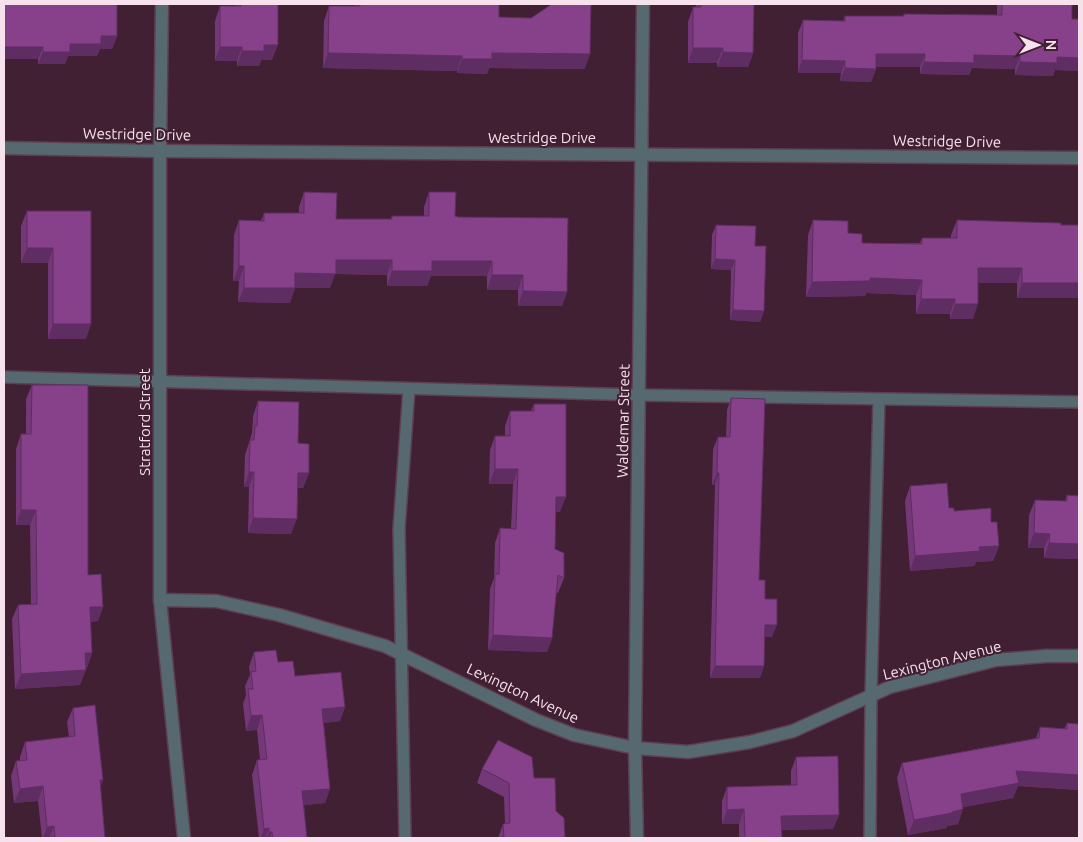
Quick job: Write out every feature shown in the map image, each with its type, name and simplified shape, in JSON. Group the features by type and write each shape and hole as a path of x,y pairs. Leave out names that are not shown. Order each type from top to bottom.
{"street":[{"name":"Stratford Street","path":"162,4 160,151 160,600 184,838"},
{"name":"Waldemar Street","path":"637,838 635,748 643,4"},
{"name":"Westridge Drive","path":"4,148 160,151 1079,158"},
{"name":"Lexington Avenue","path":"160,600 216,601 288,618 385,646 544,723 574,735 635,748 688,752 750,742 793,731 890,687 996,660 1046,656 1079,656"}],"lane":[{"path":"4,377 640,395 1079,402"},
{"path":"405,838 399,529 409,389"},
{"path":"870,838 871,696 879,399"}],"building":[{"path":"4,4 117,4 117,36 101,36 101,44 70,44 70,52 43,52 43,47 4,47"},
{"path":"241,4 278,4 278,45 264,45 264,51 242,51 242,47 220,47 220,6 241,6"},
{"path":"360,4 499,4 499,17 531,18 552,4 591,4 590,54 492,53 492,59 462,59 462,56 328,53 329,6 360,6"},
{"path":"701,4 754,4 753,53 723,52 723,48 693,48 693,7 701,7"},
{"path":"1002,4 1072,4 1072,19 1079,19 1079,58 1057,57 1057,63 1020,62 1020,56 974,55 974,63 924,62 925,54 876,54 876,69 845,68 845,61 802,60 803,20 845,21 845,16 904,16 904,14 1002,15"},
{"path":"304,192 337,193 336,219 392,219 392,216 429,216 429,192 456,192 455,216 458,217 568,218 567,292 523,291 523,275 492,275 492,261 432,261 432,271 392,271 392,260 336,260 336,274 295,273 295,288 244,288 244,266 239,266 239,220 264,221 264,213 304,213"},
{"path":"27,211 91,211 91,324 53,324 53,248 27,248"},
{"path":"813,220 848,221 848,233 862,234 862,243 922,244 922,238 957,238 957,220 1079,225 1079,283 1022,283 1022,268 978,268 978,304 955,304 955,299 921,299 922,280 870,278 870,281 812,282"},
{"path":"716,225 756,226 755,246 766,246 764,311 733,310 735,260 715,259"},
{"path":"32,385 88,385 88,575 101,574 103,607 90,607 92,653 85,653 86,670 21,674 18,605 37,604 36,510 21,510 21,434 31,434"},
{"path":"731,398 765,399 759,580 765,580 765,599 777,599 777,625 765,625 764,666 715,666 718,437 730,437"},
{"path":"258,401 299,402 298,443 309,444 309,473 298,473 297,519 253,518 254,472 249,472 250,440 254,440 255,426 257,426"},
{"path":"534,404 566,404 566,497 556,497 555,549 564,553 564,578 558,575 552,638 493,635 495,574 499,574 500,528 516,529 518,469 495,469 495,436 510,436 510,411 534,411"},
{"path":"947,483 949,508 954,508 954,511 991,508 991,522 997,522 999,546 979,547 980,551 915,556 910,486"},
{"path":"1067,495 1079,496 1079,544 1049,543 1050,534 1034,533 1035,500 1067,501"},
{"path":"276,650 278,662 293,661 295,676 341,672 345,707 322,709 330,789 302,791 307,838 273,838 269,828 264,829 257,760 267,759 262,715 251,716 248,689 253,689 251,672 256,671 254,652"},
{"path":"95,705 103,780 100,780 105,838 55,838 54,826 47,827 43,786 20,789 16,761 27,760 25,742 75,736 73,708"},
{"path":"1067,723 1079,724 1079,775 1016,771 1019,783 961,794 963,809 914,820 902,763 1039,738 1040,727 1067,729"},
{"path":"498,740 532,757 534,778 555,778 556,811 564,818 565,838 504,838 503,824 510,823 509,783 482,769"},
{"path":"838,756 839,815 781,816 782,838 745,838 744,809 727,810 727,787 797,785 796,757"}]}
